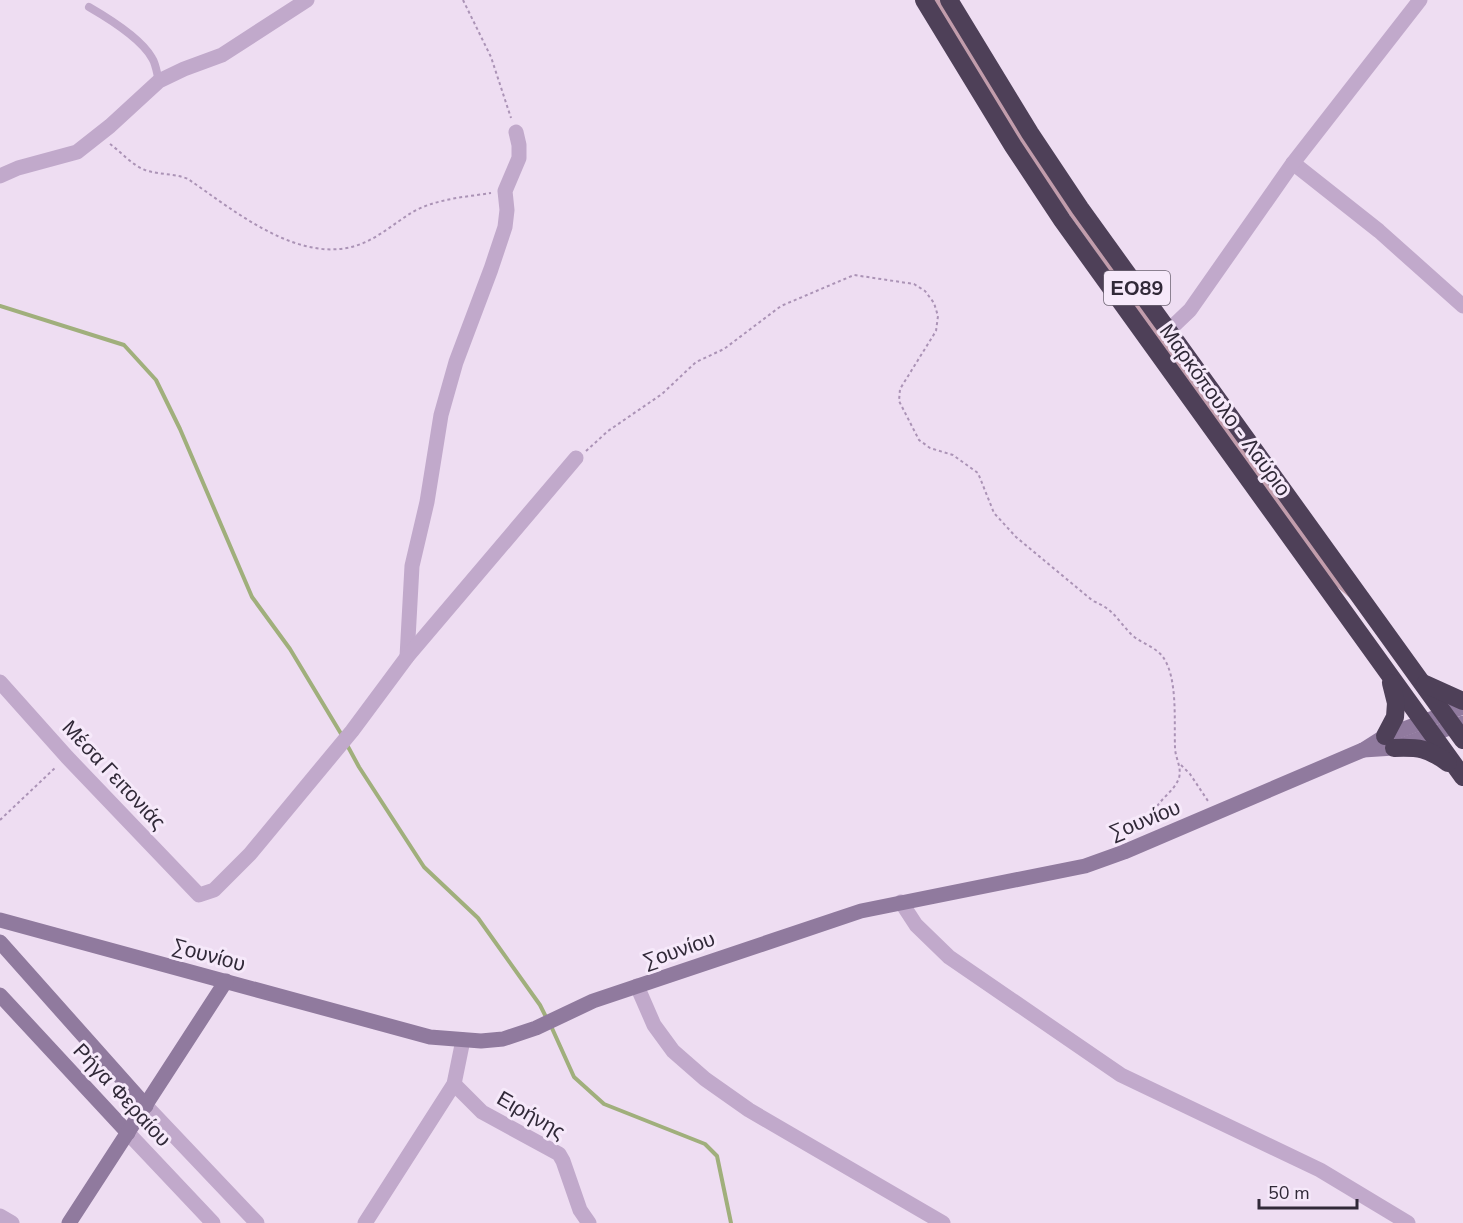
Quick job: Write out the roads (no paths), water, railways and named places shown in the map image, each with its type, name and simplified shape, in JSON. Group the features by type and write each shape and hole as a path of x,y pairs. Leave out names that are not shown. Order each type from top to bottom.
{"highway":[{"name":"Μαρκόπουλο - Λαύριο","path":"924,0 1013,146 1062,220 1461,774"},
{"name":"Μαρκόπουλο - Λαύριο","path":"949,0 1030,133 1080,208 1421,682 1456,726"},
{"path":"1388,675 1396,703 1389,742 1433,752 1461,774"},
{"path":"1421,682 1463,701"}],"main road":[{"name":"Σουνίου","path":"0,920 429,1037 463,1040 503,1039 536,1028 593,1001 861,911 1085,866 1154,840 1363,750 1427,728 1456,726 1463,707"},
{"name":"Ρήγα Φεραίου","path":"0,942 146,1106"},
{"path":"69,1223 226,981"},
{"name":"Ρήγα Φεραίου","path":"1,998 128,1133"}],"street":[{"path":"0,176 18,168 77,152 96,139 159,81 222,55 307,0"},
{"path":"1168,331 1190,310 1293,163 1415,2"},
{"path":"407,657 412,566 427,502 441,415 456,362 505,227 507,210 505,191 519,158 516,132"},
{"path":"1293,163 1379,231 1463,306"},
{"path":"407,657 576,458"},
{"name":"Μέσα Γειτονιάς","path":"0,682 67,757 199,895 214,890 250,854 352,730 407,657"},
{"path":"900,902 916,925 949,957 1121,1075 1320,1170 1408,1223"},
{"path":"637,986 654,1025 673,1051 705,1079 749,1110 943,1223"},
{"path":"365,1223 453,1084 463,1040"},
{"name":"Ειρήνης","path":"453,1084 482,1112 559,1155 580,1210 589,1223"},
{"path":"146,1106 258,1223"},
{"name":"Ρήγα Φεραίου","path":"128,1133 213,1223"},
{"path":"0,1216 12,1223"}],"lane":[{"path":"89,7 117,24 142,46 152,58 159,81"}],"waterway":[{"path":"0,306 124,345 156,380 180,429 252,597 290,649 343,737"},
{"path":"346,743 424,867 478,918 540,1005 547,1019"},
{"path":"551,1026 574,1077 604,1104 705,1144 717,1156 731,1223"}]}
